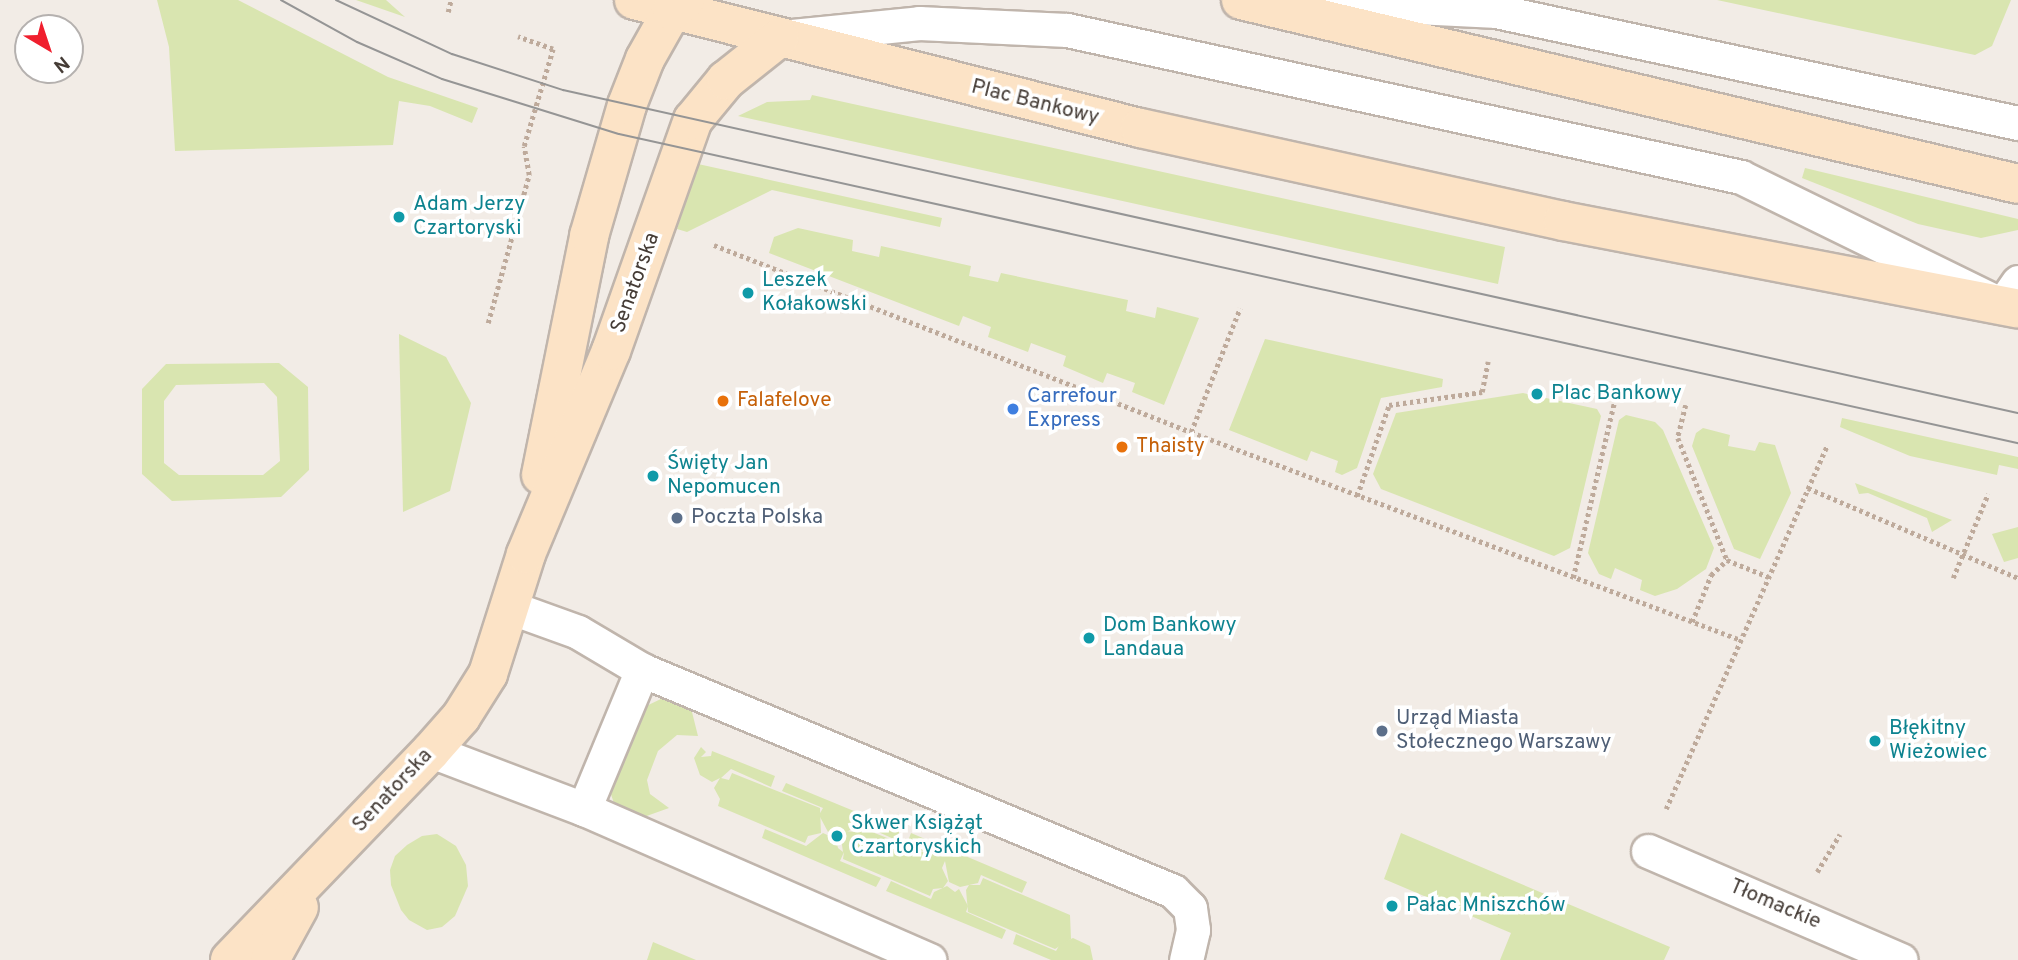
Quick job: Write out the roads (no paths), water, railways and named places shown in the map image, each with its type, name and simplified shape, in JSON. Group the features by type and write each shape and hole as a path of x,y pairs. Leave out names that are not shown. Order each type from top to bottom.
{"main road":[{"name":"Plac Bankowy","path":"634,0 679,6 779,38 1140,128 1563,221 2012,299"},
{"path":"1241,0 2018,184"},
{"name":"Senatorska","path":"526,554 590,236 627,105 645,59 679,6"},
{"name":"Senatorska","path":"230,960 318,872 431,751 461,717 488,674 526,554 611,351 693,120 726,79 779,38"},
{"name":"Senatorska","path":"270,960 318,872"}],"lane":[{"path":"1272,0 1496,11 2018,123"},
{"path":"779,38 919,23 1067,30 1741,177 2012,299"},
{"path":"509,607 578,632 642,670 1173,891 1189,908 1194,930 1186,960"},
{"path":"584,809 642,670"},
{"path":"431,751 584,809 929,960"},
{"name":"Tłomackie","path":"1648,851 1901,960"}],"tram line":[{"path":"281,0 357,42 442,79 619,134 2018,443"},
{"path":"336,0 452,54 563,90 2018,413"}],"place":[{"name":"Adam Jerzy Czartoryski","path":"399,217"},
{"name":"Leszek Kołakowski","path":"748,293"},
{"name":"Plac Bankowy","path":"1537,394"},
{"name":"Falafelove","path":"723,401"},
{"name":"Carrefour Express","path":"1013,409"},
{"name":"Thaisty","path":"1122,447"},
{"name":"Święty Jan Nepomucen","path":"653,476"},
{"name":"Poczta Polska","path":"677,518"},
{"name":"Dom Bankowy Landaua","path":"1089,638"},
{"name":"Urząd Miasta Stołecznego Warszawy","path":"1382,731"},
{"name":"Błękitny Wieżowiec","path":"1875,741"},
{"name":"Skwer Książąt Czartoryskich","path":"837,836"},
{"name":"Pałac Mniszchów","path":"1392,906"}]}
